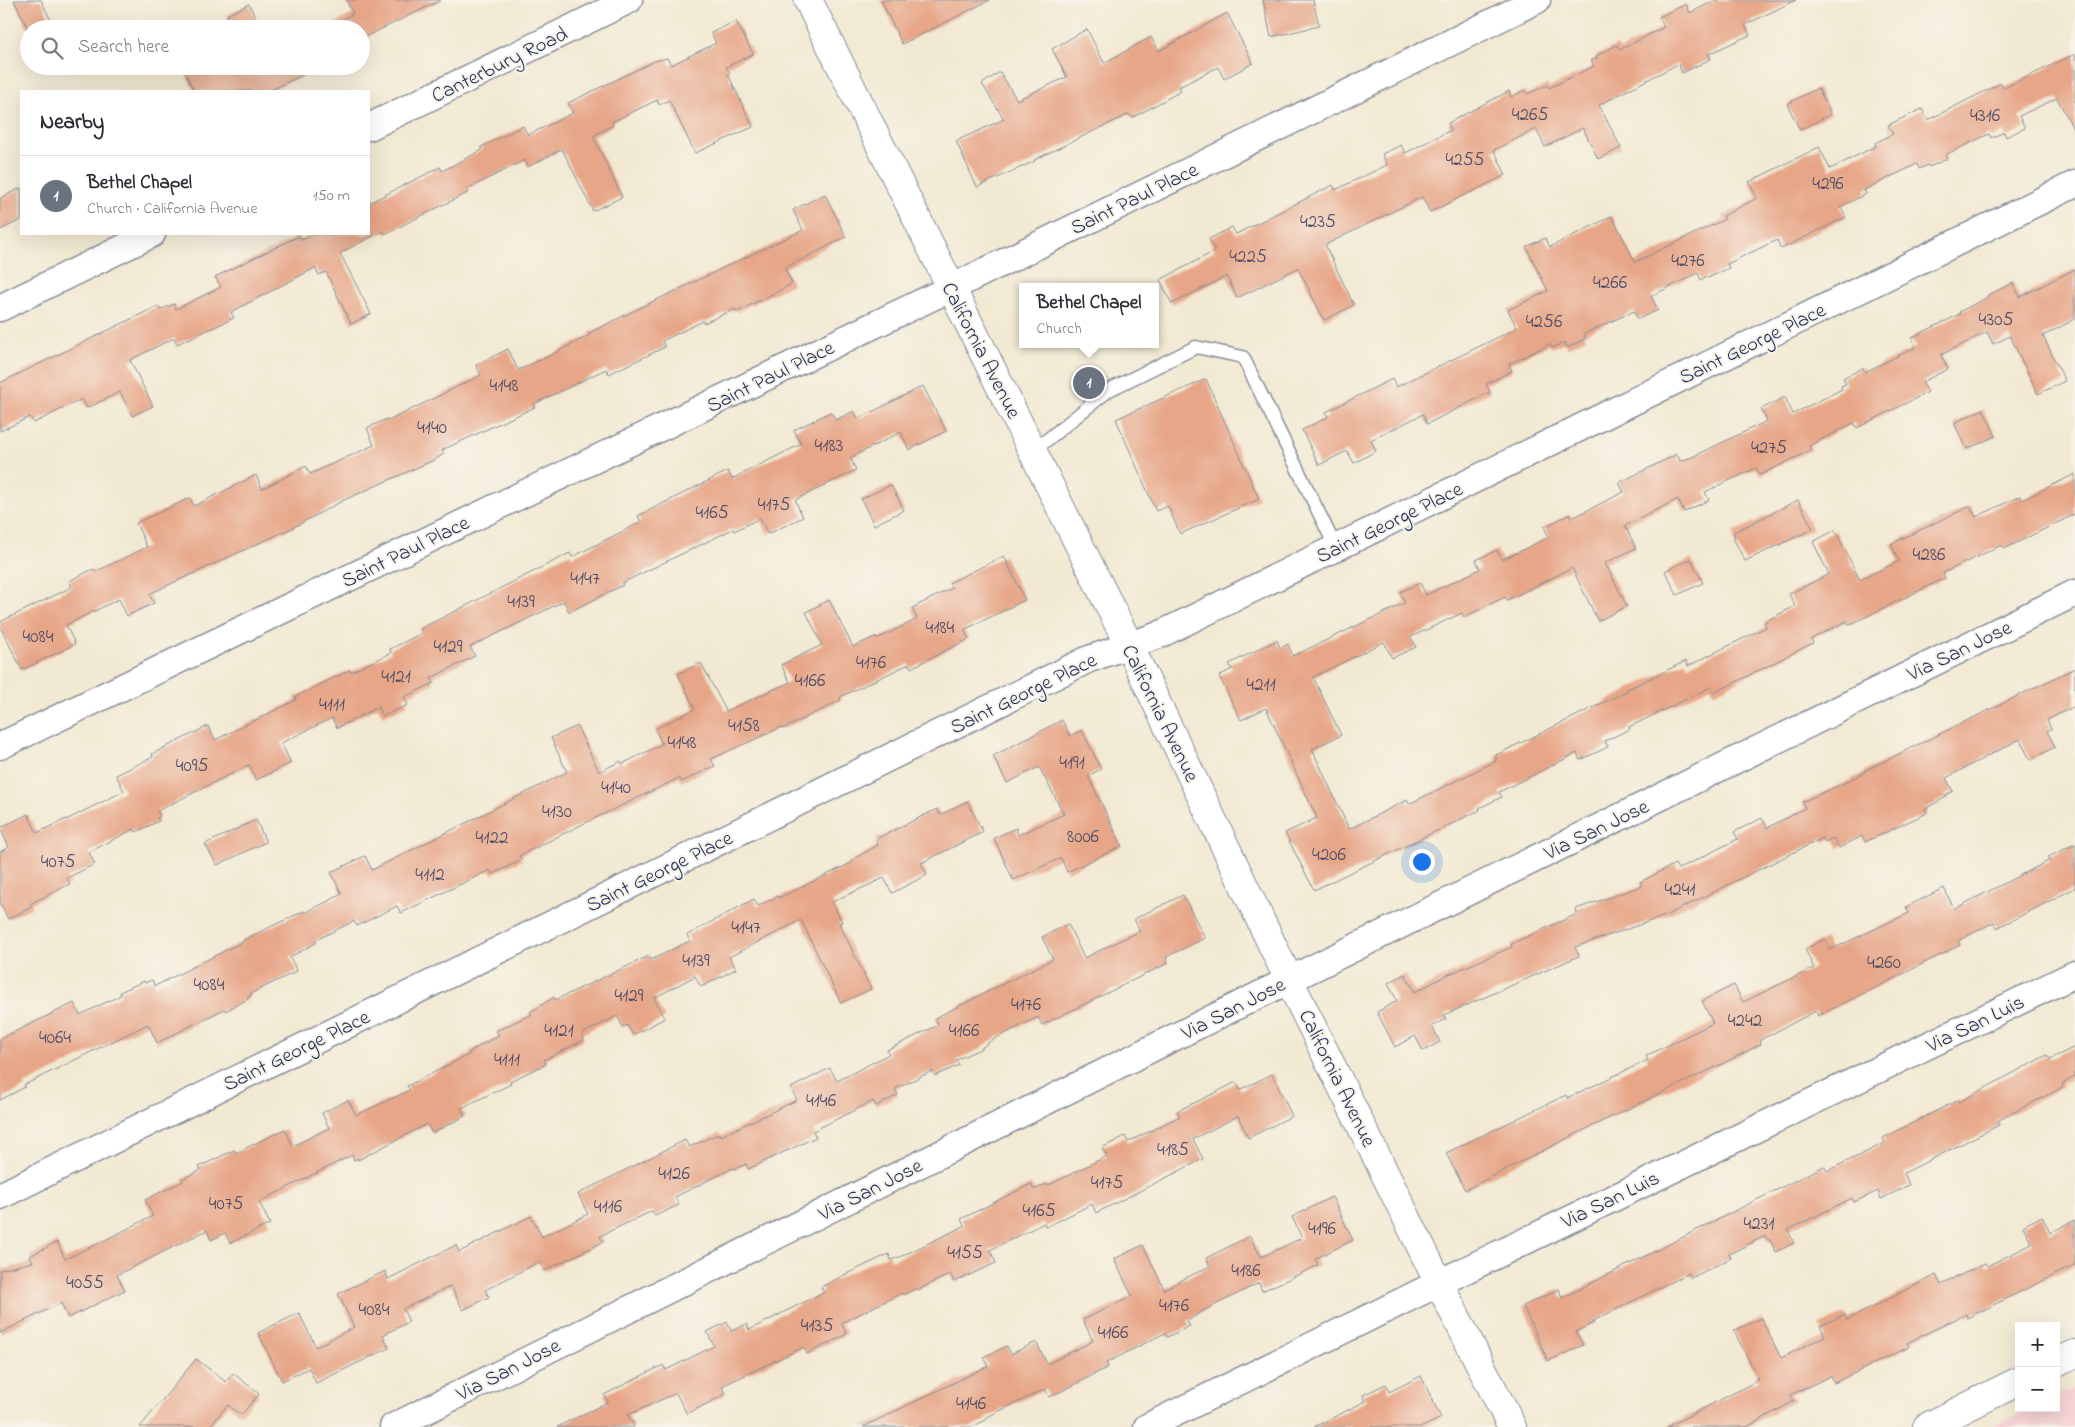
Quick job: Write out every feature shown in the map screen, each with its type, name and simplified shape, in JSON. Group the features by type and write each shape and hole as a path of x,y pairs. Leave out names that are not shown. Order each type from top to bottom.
{"main road":[{"name":"California Avenue","path":"808,0 1129,645 1289,980 1438,1283 1512,1427"},
{"path":"2060,1361 2075,1354"},
{"path":"1927,1427 2015,1383"}],"street":[{"name":"Canterbury Road","path":"370,127 629,0"},
{"name":"Saint Paul Place","path":"0,746 951,288 1538,0"},
{"name":"Saint George Place","path":"0,1196 1089,660 1159,635 2075,184"},
{"path":"0,308 150,235"},
{"name":"Via San Jose","path":"393,1427 1289,980 2075,593"},
{"name":"Via San Luis","path":"1147,1427 1438,1283 2075,974"}],"lane":[{"path":"1032,452 1109,390 1196,347 1243,357 1336,548"}],"shaded area":[{"path":"2075,1388 2075,1427 1991,1427 2023,1412 2060,1412 2060,1394"}],"building":[{"path":"14,0 41,0 51,20 24,20"},
{"path":"346,0 441,0 370,35 370,20 341,20 353,14"},
{"path":"881,0 990,0 902,44"},
{"path":"1263,0 1313,0 1319,26 1271,37"},
{"path":"1716,0 1796,0 1745,25 1750,35 1708,54 1711,59 1682,73 1678,64 1599,105 1621,148 1598,159 1583,128 1545,147 1536,129 1494,150 1506,175 1430,212 1422,197 1325,245 1354,305 1324,320 1298,268 1237,298 1227,276 1172,304 1160,280 1215,251 1209,239 1232,227 1236,234 1333,185 1335,190 1387,165 1382,154 1401,145 1405,153 1451,130 1448,123 1509,91 1511,97 1525,90 1527,94 1548,85 1549,88 1594,66 1591,61 1597,58 1596,56 1617,45 1620,50 1664,27 1659,17 1686,4 1690,13"},
{"path":"249,4 257,20 230,20 227,15"},
{"path":"1227,13 1253,63 1224,79 1218,67 1179,87 1181,91 1132,118 1129,114 1035,161 977,187 956,141 1004,119 982,84 1000,72 1017,100 1067,77 1052,49 1087,29 1104,63 1151,37 1159,51"},
{"path":"736,21 753,54 726,67 753,127 695,153 669,100 659,105 657,100 612,122 613,125 593,136 622,197 593,211 562,149 528,167 525,160 467,189 469,192 385,234 383,231 340,253 371,314 351,324 326,272 319,275 315,268 231,312 234,318 177,344 174,338 130,360 153,406 132,416 120,392 87,408 82,399 34,423 30,417 0,431 0,383 158,306 160,310 174,304 176,309 221,287 215,277 299,236 301,240 313,235 370,235 370,202 440,167 442,171 482,150 481,147 523,126 528,135 573,113 568,103 655,61 667,58 671,65 716,43 711,33"},
{"path":"2075,54 2075,132 2057,98 2019,116 2025,128 2006,137 2004,132 1991,138 1989,134 1945,155 1947,159 1919,169 1917,164 1864,190 1866,194 1840,207 1846,217 1781,249 1777,240 1727,264 1729,268 1708,278 1707,276 1701,280 1698,273 1651,296 1658,310 1638,319 1634,311 1584,334 1586,338 1567,348 1565,342 1552,348 1550,344 1509,364 1512,371 1486,384 1490,392 1427,424 1423,414 1371,440 1376,451 1354,463 1347,451 1319,465 1302,430 1328,417 1326,412 1392,379 1396,387 1517,328 1508,310 1548,291 1526,247 1545,238 1550,247 1612,216 1635,262 1725,219 1723,216 1757,198 1749,182 1819,147 1830,169 1876,146 1875,143 1893,134 1888,125 1922,109 1928,120 2001,83 2004,88"},
{"path":"186,75 303,75 271,90 194,90"},
{"path":"1818,88 1831,114 1800,130 1787,104"},
{"path":"20,188 20,220 0,230 0,198"},
{"path":"825,194 846,237 785,268 792,284 737,312 735,309 704,323 703,321 662,341 665,347 609,374 606,369 534,404 535,407 442,450 444,454 434,460 344,500 294,527 149,594 154,603 127,616 119,599 66,625 75,644 22,670 0,626 0,622 72,587 69,581 93,569 95,572 147,547 136,523 190,498 194,506 256,475 262,489 306,466 310,474 374,445 367,428 387,419 388,421 481,375 476,365 508,349 518,370 590,335 589,333 631,312 803,230 793,210"},
{"path":"2075,269 2075,319 2043,336 2065,381 2038,394 2010,336 1993,344 1987,332 1941,355 1948,369 1922,382 1928,392 1857,428 1854,423 1809,446 1811,450 1760,475 1756,468 1705,492 1709,500 1684,512 1678,499 1625,526 1636,548 1605,563 1627,606 1598,621 1572,568 1507,600 1505,597 1464,617 1462,613 1411,637 1416,647 1392,658 1384,642 1313,677 1341,735 1312,749 1349,829 1407,800 1409,804 1496,761 1496,755 1626,690 1686,661 1688,666 1766,627 1764,622 1795,606 1789,594 1829,574 1813,542 1835,530 1860,580 1899,561 1891,544 1970,506 1976,517 2020,496 2022,500 2075,474 2075,514 2004,549 2002,545 1943,573 1945,578 1849,625 1847,621 1811,639 1813,643 1714,693 1711,687 1629,727 1630,729 1605,741 1608,747 1580,760 1577,753 1499,792 1502,797 1479,808 1480,810 1314,890 1285,833 1317,818 1266,708 1241,720 1219,676 1232,669 1229,664 1277,640 1280,648 1288,644 1293,656 1405,603 1400,592 1420,583 1426,595 1480,569 1476,560 1497,550 1502,560 1549,537 1544,527 1570,514 1572,518 1624,492 1619,483 1677,454 1680,461 1690,458 1767,421 1761,409 1785,397 1793,414 1842,389 1841,386 1846,384 1843,378 1863,368 1865,372 1916,347 1911,338 1960,314 1959,312 1988,297 1988,295 2013,283 2020,297"},
{"path":"1206,379 1259,499 1180,534 1168,506 1156,511 1116,419"},
{"path":"923,386 946,431 909,450 901,432 850,458 856,470 795,500 803,517 768,534 760,518 734,531 733,529 622,583 623,585 569,612 564,601 470,647 475,656 431,678 434,683 404,697 408,705 383,716 378,707 337,728 332,718 281,743 291,763 256,780 249,765 157,811 160,816 157,818 159,821 136,832 134,829 89,852 95,864 67,878 70,884 30,904 32,907 8,919 0,903 0,852 9,847 0,828 28,814 37,833 66,820 124,791 116,775 153,757 152,754 208,726 215,740 296,700 295,697 350,670 351,672 391,653 390,649 422,633 420,629 570,553 572,557 641,522 638,516 728,471 732,479 801,444 794,430 831,412 836,420 854,411 858,419"},
{"path":"1983,409 1996,436 1967,449 1954,423"},
{"path":"891,485 904,510 874,525 861,499"},
{"path":"1798,500 1813,529 1745,561 1734,540 1734,532"},
{"path":"1004,556 1025,600 964,630 969,639 911,668 909,664 840,697 841,700 783,729 782,727 711,759 715,766 681,782 679,778 585,823 519,856 522,860 492,874 490,870 401,913 397,906 357,926 354,921 318,939 315,941 316,943 290,957 297,971 250,994 251,996 248,999 225,1011 224,1009 157,1043 148,1024 24,1085 25,1087 0,1100 0,1039 74,1003 80,1015 121,995 120,992 144,981 145,983 152,980 155,986 243,940 304,911 305,913 342,894 331,872 365,856 372,870 567,772 551,738 577,726 599,772 621,761 622,764 662,744 655,729 695,709 678,674 701,663 726,711 790,682 781,665 822,645 806,612 829,600 853,647 875,637 877,639 917,619 912,608 952,588 949,583"},
{"path":"1691,559 1703,583 1677,595 1665,571"},
{"path":"2075,668 2075,706 2047,720 2051,729 2047,731 2055,747 2030,760 2020,739 1946,778 1953,791 1925,809 1927,813 1865,842 1862,836 1839,848 1833,838 1825,842 1823,838 1665,916 1575,947 1579,956 1444,1015 1446,1019 1432,1026 1440,1042 1423,1051 1415,1036 1395,1047 1377,1012 1397,1001 1388,983 1405,974 1415,992 1447,975 1512,947 1511,944 1577,914 1576,909 1642,886 1640,882 1675,864 1678,869 1738,839 1734,832 1762,818 1767,828 1805,808 1802,802"},
{"path":"1062,720 1070,736 1082,730 1101,769 1088,776 1122,846 1067,872 1061,858 1013,880 994,838 1016,828 1018,835 1064,814 1039,767 1007,783 993,756"},
{"path":"967,801 983,832 921,863 927,875 892,893 884,878 832,902 842,922 839,923 871,989 841,1003 801,920 729,957 736,969 701,987 695,976 654,998 665,1018 633,1035 627,1025 623,1027 617,1016 582,1034 584,1040 544,1060 546,1064 510,1081 511,1084 461,1108 465,1116 432,1133 427,1124 358,1160 358,1158 354,1160 352,1155 259,1202 270,1224 230,1243 225,1233 211,1240 207,1230 117,1275 125,1290 68,1318 61,1303 0,1333 0,1270 33,1262 30,1256 57,1242 65,1259 95,1245 153,1216 145,1200 201,1170 199,1167 234,1150 236,1153 285,1129 293,1146 329,1128 322,1113 348,1100 356,1115 410,1090 407,1086 470,1054 469,1052 499,1035 496,1031 532,1014 530,1012 554,997 555,1000 649,956 651,960 690,941 687,935 754,899 758,906 778,896 779,898 853,862 852,860 878,845 876,839 937,809 940,815"},
{"path":"256,820 266,842 217,865 205,844"},
{"path":"2075,844 2075,888 1997,928 1994,922 1958,941 1960,945 1889,981 1818,1016 1816,1011 1760,1040 1761,1044 1722,1064 1465,1190 1446,1153 1566,1095 1567,1098 1648,1060 1646,1056 1713,1023 1702,1001 1734,985 1743,1002 1814,968 1805,949 1825,939 1830,950 1909,913 1906,907 1944,888 1954,909 2050,860 2048,857"},
{"path":"1183,895 1205,938 1166,957 1168,963 1042,1025 1038,1017 956,1060 959,1065 935,1076 932,1071 895,1089 898,1095 876,1106 873,1101 813,1131 816,1137 748,1169 746,1164 733,1168 675,1197 679,1205 655,1216 652,1211 600,1236 603,1242 544,1271 539,1262 485,1290 489,1297 463,1310 451,1286 403,1309 409,1322 383,1335 389,1348 316,1383 309,1368 282,1381 258,1333 299,1313 316,1347 354,1327 338,1294 385,1271 388,1279 456,1245 459,1252 531,1216 542,1237 588,1214 578,1194 685,1140 689,1147 720,1133 721,1136 797,1100 791,1088 830,1068 837,1081 889,1054 887,1050 938,1025 935,1018 1053,959 1042,937 1068,924 1084,958 1140,931 1134,919"},
{"path":"2075,1047 2075,1077 2062,1084 2063,1087 1997,1121 1999,1125 1904,1173 1909,1185 1881,1199 1878,1191 1854,1202 1852,1198 1788,1230 1794,1243 1776,1252 1770,1240 1765,1236 1729,1254 1731,1258 1691,1278 1689,1273 1593,1321 1594,1323 1576,1332 1583,1345 1548,1361 1523,1306 1559,1289 1562,1298 1824,1166 1827,1171 1885,1143 1883,1138 1958,1100 1959,1102 2047,1055 2050,1059"},
{"path":"1272,1074 1292,1116 1248,1138 1238,1116 1193,1139 1203,1159 1096,1213 1092,1204 1046,1227 1044,1223 990,1250 996,1263 954,1282 950,1274 918,1290 917,1288 903,1295 902,1293 841,1323 847,1334 807,1354 804,1347 722,1386 726,1394 687,1414 676,1393 628,1415 634,1427 557,1427 608,1402 604,1395 663,1365 666,1370 714,1346 707,1332 727,1322 731,1331 747,1324 749,1330 824,1292 821,1287 844,1275 889,1254 891,1260 902,1256 964,1226 961,1219 1031,1184 1034,1190 1046,1184 1047,1186 1107,1156 1102,1148 1125,1136 1128,1142 1180,1116 1177,1111 1236,1082 1240,1090"},
{"path":"1332,1197 1353,1240 1315,1259 1318,1265 1298,1275 1262,1291 1259,1283 1197,1314 1187,1321 1190,1326 1167,1337 1165,1333 1106,1363 1108,1367 1072,1386 1049,1397 1045,1389 985,1418 986,1420 972,1427 863,1427 988,1366 984,1357 1007,1346 1011,1354 1036,1342 1047,1364 1093,1341 1083,1320 1132,1296 1114,1259 1143,1245 1164,1289 1210,1266 1206,1258 1250,1236 1261,1257 1302,1238 1292,1217"},
{"path":"2042,1216 2050,1233 2075,1220 2075,1265 1967,1318 1966,1314 1907,1343 1909,1347 1834,1383 1831,1376 1790,1395 1794,1401 1747,1427 1667,1427 1759,1380 1734,1331 1761,1318 1781,1358 1825,1336 1820,1326 1845,1314 1847,1320 1936,1275 1941,1285 1985,1263 1987,1266 2032,1244 2023,1226"},
{"path":"196,1359 226,1382 233,1373 259,1394 241,1415 228,1405 209,1427 140,1427"},
{"path":"1421,1376 1441,1418 1422,1427 1314,1427 1366,1401 1363,1395 1386,1384 1389,1392"}],"place":[{"name":"Bethel Chapel","path":"1089,383"}]}
